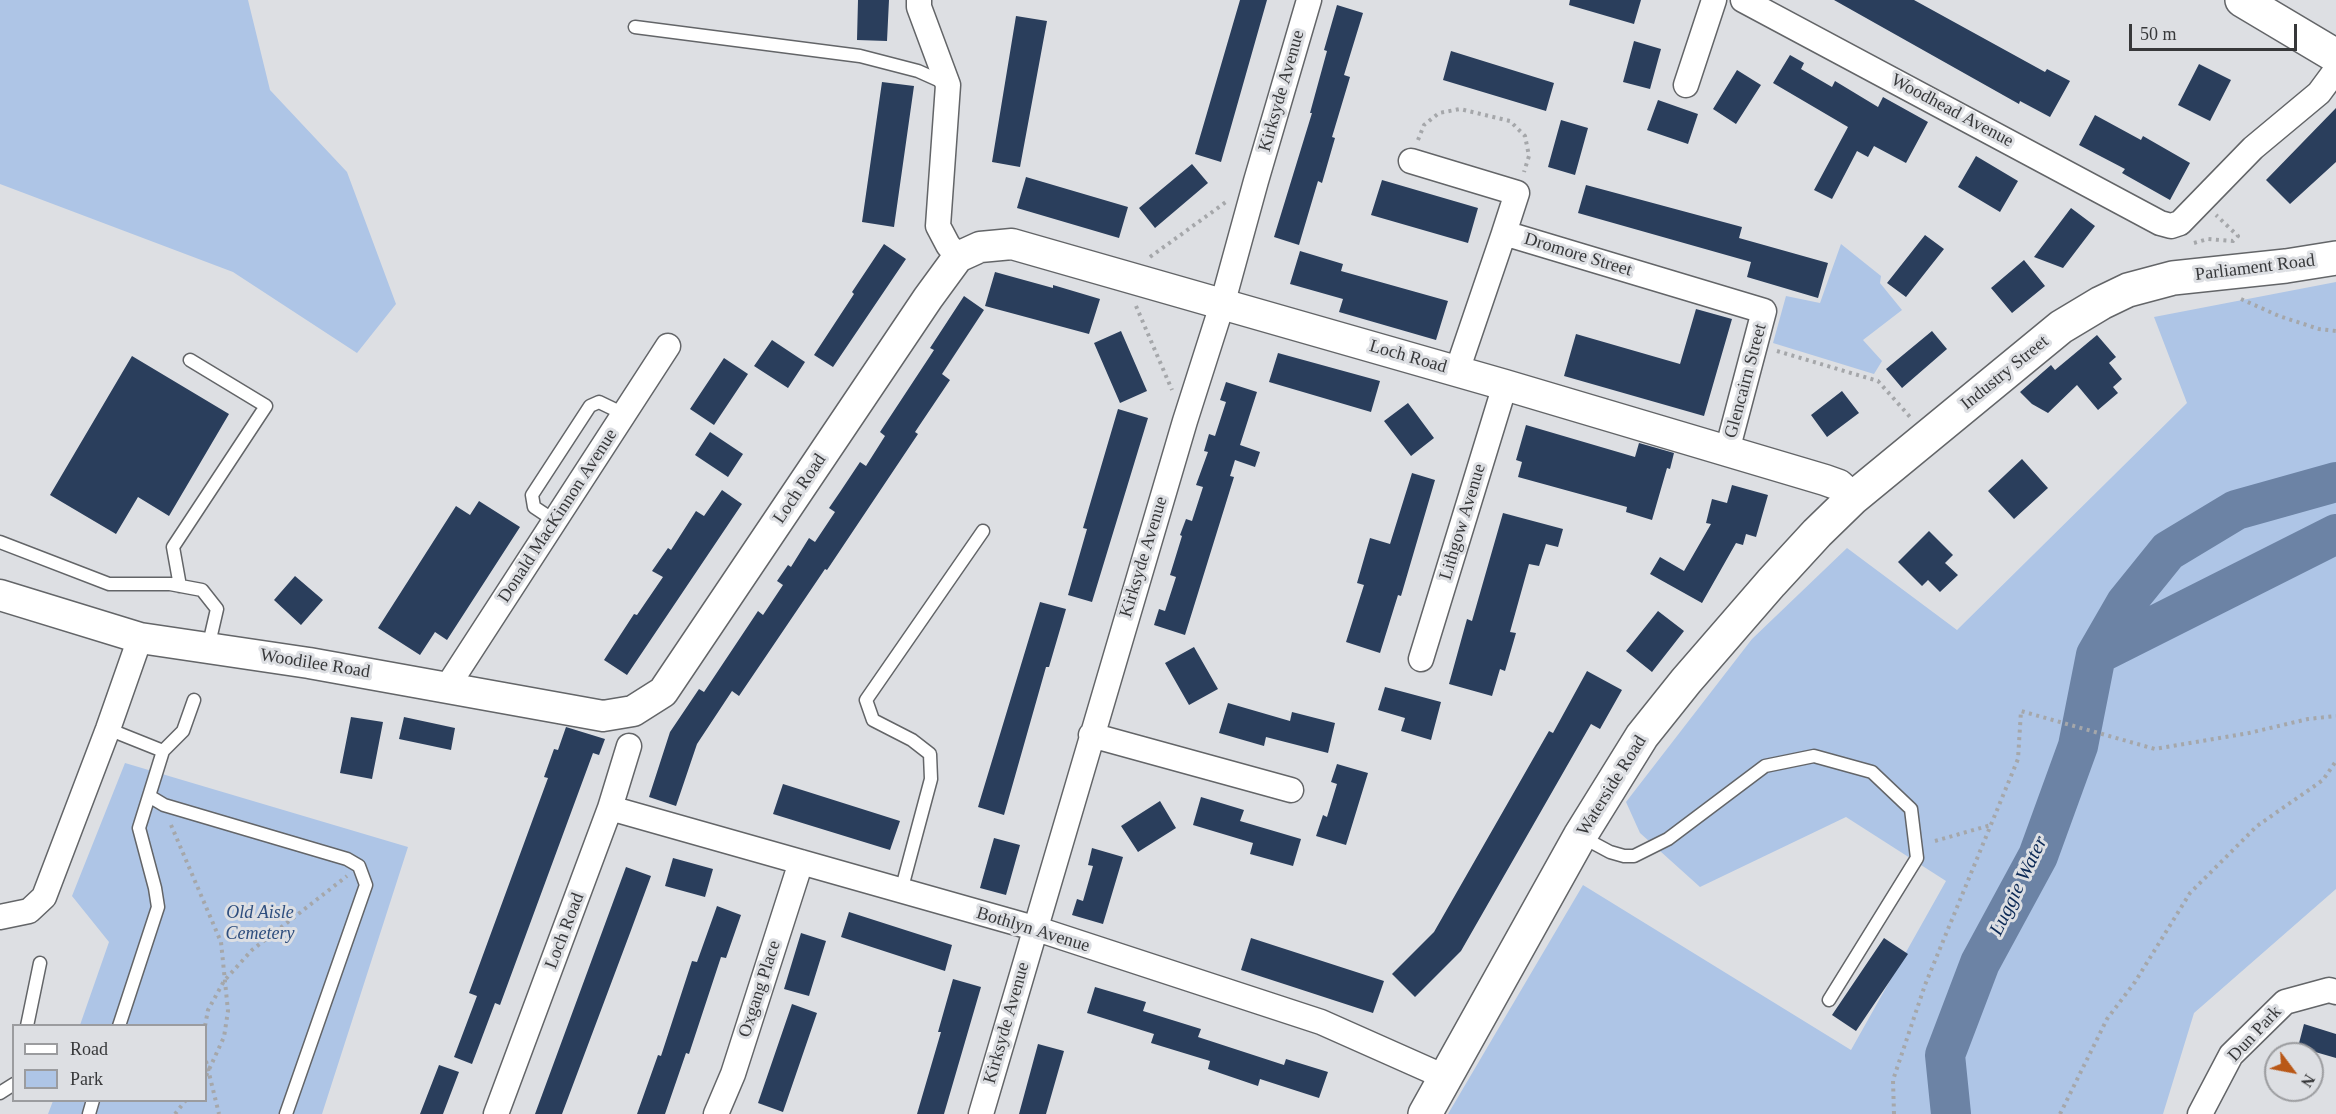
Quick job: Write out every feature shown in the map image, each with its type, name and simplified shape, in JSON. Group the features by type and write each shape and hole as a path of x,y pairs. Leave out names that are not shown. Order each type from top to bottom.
{"main road":[{"path":"2242,0 2336,56"},
{"name":"Parliament Road","path":"2173,278 2286,266 2336,258"},
{"name":"Industry Street","path":"1853,498 2061,327 2082,313 2128,290 2173,278"},
{"name":"Waterside Road","path":"1425,1114 1581,836 1619,772 1658,714 1817,533 1853,498"}],"street":[{"path":"919,0 919,7 948,85 938,226 948,245 958,257"},
{"name":"Kirksyde Avenue","path":"981,1114 1091,735 1222,305 1309,0"},
{"path":"1686,85 1714,0"},
{"name":"Woodhead Avenue","path":"1743,0 2160,223 2171,226 2180,223 2200,201"},
{"path":"2200,201 2253,148 2319,93 2336,70"},
{"path":"1411,161 1516,193"},
{"name":"Dromore Street","path":"1516,193 1504,233 1764,311"},
{"path":"1457,371 1504,233"},
{"name":"Loch Road","path":"633,711 663,692 928,298 958,257 980,247 1012,244 1457,371 1839,485 1853,498"},
{"name":"Glencairn Street","path":"1727,451 1764,311"},
{"name":"Donald MacKinnon Avenue","path":"447,687 668,346"},
{"name":"Lithgow Avenue","path":"1421,659 1505,385"},
{"name":"Woodilee Road","path":"0,595 140,638 309,663 603,716 633,711"},
{"path":"0,917 29,911 44,897 140,638"},
{"path":"1091,735 1291,790"},
{"name":"Loch Road","path":"496,1114 610,808 629,746"},
{"name":"Bothlyn Avenue","path":"610,808 1034,928 1321,1022 1447,1078"},
{"name":"Oxgang Place","path":"716,1114 733,1074 801,862"},
{"name":"Dun Park","path":"2200,1114 2231,1055 2285,1002 2329,990 2336,992"}],"lane":[{"path":"634,27 860,56 918,71 948,85"},
{"path":"180,586 173,548 266,406 190,360"},
{"path":"555,521 534,507 532,495 551,465 590,406 599,402 624,414"},
{"path":"901,891 931,779 930,754 912,740 873,720 866,700 983,531"},
{"path":"0,542 109,584 170,584 202,590 217,609 208,648"},
{"path":"120,1024 158,907 139,828 163,751 183,731 194,700"},
{"path":"108,729 163,751"},
{"path":"1581,836 1610,852 1623,856 1634,856 1668,839 1765,766 1814,756 1872,772 1911,809 1917,858 1829,1000"},
{"path":"149,796 164,805 347,859 359,867 366,885 286,1114"},
{"path":"27,1024 40,963"}],"path":[{"path":"1411,161 1424,125 1439,113 1460,109 1510,121 1525,136 1529,156 1516,193"},
{"path":"2187,245 2208,239 2233,241 2238,236 2200,201"},
{"path":"2238,298 2279,316 2319,329 2336,331"},
{"path":"1754,344 1878,381 1927,437"},
{"path":"1894,1114 1893,1080 1925,985 2018,759 2021,711 2109,734 2155,749 2336,716"},
{"path":"2060,1114 2107,1019 2135,982 2190,893 2257,826 2323,780 2336,761"},
{"path":"164,805 221,942 228,1011 224,1038 207,1073"},
{"path":"1935,841 1991,825"},
{"path":"205,1024 208,1010 224,981 252,950 359,867"},
{"path":"207,1078 219,1114"},
{"path":"175,1114 185,1102"}],"green space":[{"path":"0,0 248,0 270,90 347,172 396,304 357,353 233,272 0,184"},
{"path":"1841,244 1881,276 1880,283 1902,310 1863,340 1882,361 1874,374 1773,343 1786,296 1820,303"},
{"path":"2336,282 2336,889 2194,1013 2163,1114 1448,1114 1583,885 1851,1050 1946,881 1846,817 1700,887 1640,833 1626,802 1752,639 1847,548 1957,630 2187,403 2154,317"},
{"name":"Old Aisle Cemetery","path":"125,763 408,847 322,1114 48,1114 53,1102 207,1102 207,1024 80,1024 109,942 72,896"}],"building":[{"path":"858,0 889,0 887,41 857,40"},
{"path":"1240,0 1267,0 1221,162 1195,154"},
{"path":"1570,0 1641,0 1634,24 1569,5"},
{"path":"1834,0 1914,0 2045,72 2047,69 2070,81 2050,117 2020,101 2019,104"},
{"path":"1337,5 1363,13 1344,75 1350,77 1332,137 1335,138 1322,183 1318,181 1299,245 1274,237 1312,113 1310,113 1327,51 1324,50"},
{"path":"1016,16 1047,21 1020,167 992,162"},
{"path":"1634,41 1661,49 1650,89 1623,82"},
{"path":"1451,51 1554,83 1546,111 1443,80"},
{"path":"1790,55 1804,63 1801,69 1832,87 1835,81 1878,107 1883,97 1928,122 1906,163 1874,146 1868,157 1857,151 1832,199 1814,190 1848,127 1773,83"},
{"path":"2199,64 2231,80 2210,121 2178,105"},
{"path":"1737,70 1761,85 1736,124 1713,109"},
{"path":"882,82 914,86 894,227 862,222"},
{"path":"1658,100 1698,114 1688,144 1647,130"},
{"path":"2336,108 2336,162 2290,204 2266,180"},
{"path":"2095,115 2141,140 2143,136 2190,163 2170,200 2122,173 2125,169 2079,145"},
{"path":"1561,120 1588,128 1575,175 1548,167"},
{"path":"1976,156 2018,181 2000,212 1958,187"},
{"path":"1192,164 1208,183 1155,228 1139,208"},
{"path":"1026,177 1128,207 1119,238 1017,208"},
{"path":"1382,180 1478,208 1468,243 1371,215"},
{"path":"1586,185 1742,227 1739,238 1828,263 1818,298 1747,277 1751,262 1578,213"},
{"path":"2071,208 2095,226 2063,268 2034,257"},
{"path":"1925,235 1944,249 1906,297 1887,283"},
{"path":"884,244 906,259 833,367 814,355"},
{"path":"1300,251 1343,264 1341,271 1448,301 1436,340 1339,312 1343,299 1290,284"},
{"path":"2024,260 2045,286 2012,313 1991,288"},
{"path":"995,272 1053,288 1053,285 1100,299 1089,334 985,306"},
{"path":"964,296 984,310 942,374 950,380 915,432 918,434 739,696 732,691 697,744 676,806 649,797 670,732 699,689 704,692 758,611 763,615 783,585 777,581 788,565 791,567 809,538 815,542 835,512 829,508 860,462 866,466 885,436 880,432 934,350 930,348"},
{"path":"1696,309 1732,319 1704,416 1564,376 1576,334 1680,364"},
{"path":"1121,331 1147,391 1120,403 1094,343"},
{"path":"1932,331 1947,349 1902,388 1886,369"},
{"path":"2097,335 2116,357 2109,363 2122,379 2113,387 2118,393 2098,410 2077,385 2048,413 2032,404 2020,392 2051,365 2055,370"},
{"path":"772,340 805,362 788,388 754,366"},
{"path":"1278,353 1380,381 1371,412 1269,382"},
{"path":"132,356 229,414 169,516 138,497 116,534 50,495"},
{"path":"724,358 748,374 714,425 690,409"},
{"path":"1226,382 1257,392 1240,445 1260,452 1255,467 1235,460 1230,476 1234,477 1185,635 1154,625 1159,609 1165,611 1176,577 1170,575 1182,536 1180,535 1186,519 1192,521 1203,487 1196,485 1208,452 1204,451 1209,434 1215,436 1226,402 1220,400"},
{"path":"1842,391 1859,413 1827,437 1811,415"},
{"path":"1408,403 1434,438 1411,456 1384,421"},
{"path":"1118,409 1148,418 1092,602 1068,595 1087,529 1083,528"},
{"path":"1526,425 1635,457 1639,443 1674,453 1670,469 1667,468 1652,520 1626,512 1627,507 1518,477 1522,462 1516,460"},
{"path":"710,432 743,454 728,477 695,455"},
{"path":"2022,459 2048,488 2014,519 1988,491"},
{"path":"1412,473 1435,480 1401,596 1398,595 1380,653 1346,642 1364,585 1357,583 1370,538 1390,544"},
{"path":"1732,485 1768,495 1756,537 1746,534 1743,545 1736,543 1702,603 1650,574 1660,557 1684,571 1711,524 1706,523 1712,499 1727,503"},
{"path":"722,490 742,504 627,675 604,660 634,614 637,615 663,577 652,571 668,548 671,550 696,511 704,516"},
{"path":"479,501 520,527 447,640 435,632 420,655 378,628 456,506 470,515"},
{"path":"1503,513 1563,529 1558,547 1546,544 1539,566 1529,564 1510,632 1516,633 1505,671 1500,669 1492,696 1449,684 1467,619 1472,621"},
{"path":"1929,531 1953,555 1945,563 1958,575 1940,592 1928,580 1922,586 1898,562"},
{"path":"295,576 323,600 301,625 274,600"},
{"path":"1040,602 1066,609 1049,667 1046,667 1004,815 978,807"},
{"path":"1658,611 1684,631 1652,672 1626,651"},
{"path":"1194,647 1218,689 1189,705 1165,663"},
{"path":"1587,671 1622,690 1600,729 1591,724 1461,951 1415,997 1392,974 1434,932 1549,731 1553,733"},
{"path":"1385,687 1441,702 1431,740 1401,731 1405,718 1378,710"},
{"path":"1228,703 1290,721 1292,712 1335,723 1328,753 1266,737 1264,746 1219,733"},
{"path":"351,717 383,722 372,779 340,773"},
{"path":"404,717 455,728 451,750 399,739"},
{"path":"566,727 605,739 599,755 593,753 500,1005 495,1003 472,1064 454,1057 477,996 469,993 548,778 544,777 554,749 558,750"},
{"path":"1337,764 1368,773 1346,845 1316,836 1323,815 1327,817 1337,784 1331,782"},
{"path":"783,784 900,821 890,850 773,814"},
{"path":"1201,797 1244,810 1240,821 1301,839 1293,866 1250,854 1253,843 1193,825"},
{"path":"1160,801 1176,828 1138,852 1121,826"},
{"path":"994,838 1020,845 1006,895 980,888"},
{"path":"1092,848 1123,857 1103,924 1072,915 1077,899 1083,901 1093,866 1088,865"},
{"path":"673,858 713,869 705,897 665,886"},
{"path":"626,867 651,876 562,1114 535,1114"},
{"path":"717,906 741,915 726,958 721,957 689,1054 686,1053 665,1114 637,1114 658,1055 661,1056 692,961 697,962"},
{"path":"849,912 952,945 945,971 841,937"},
{"path":"801,933 826,941 809,996 784,989"},
{"path":"1251,938 1384,981 1373,1013 1241,970"},
{"path":"1884,938 1908,954 1856,1031 1832,1015"},
{"path":"953,979 981,987 944,1114 917,1114 941,1032 938,1032"},
{"path":"1095,987 1146,1002 1143,1011 1201,1029 1198,1037 1284,1065 1286,1059 1328,1072 1319,1098 1260,1079 1258,1086 1208,1069 1210,1061 1151,1043 1154,1034 1087,1013"},
{"path":"792,1004 817,1013 783,1112 758,1103"},
{"path":"2304,1024 2336,1034 2336,1058 2324,1055 2324,1042 2299,1042"},
{"path":"1038,1044 1064,1051 1046,1114 1019,1114"},
{"path":"439,1065 459,1072 443,1114 420,1114"}],"waterway":[{"name":"Luggie Water","path":"1951,1114 1945,1055 1980,963 2038,856 2078,746 2096,655 2126,603 2168,551 2236,510 2336,482"},
{"name":"Luggie Water","path":"2096,655 2336,534"}]}
